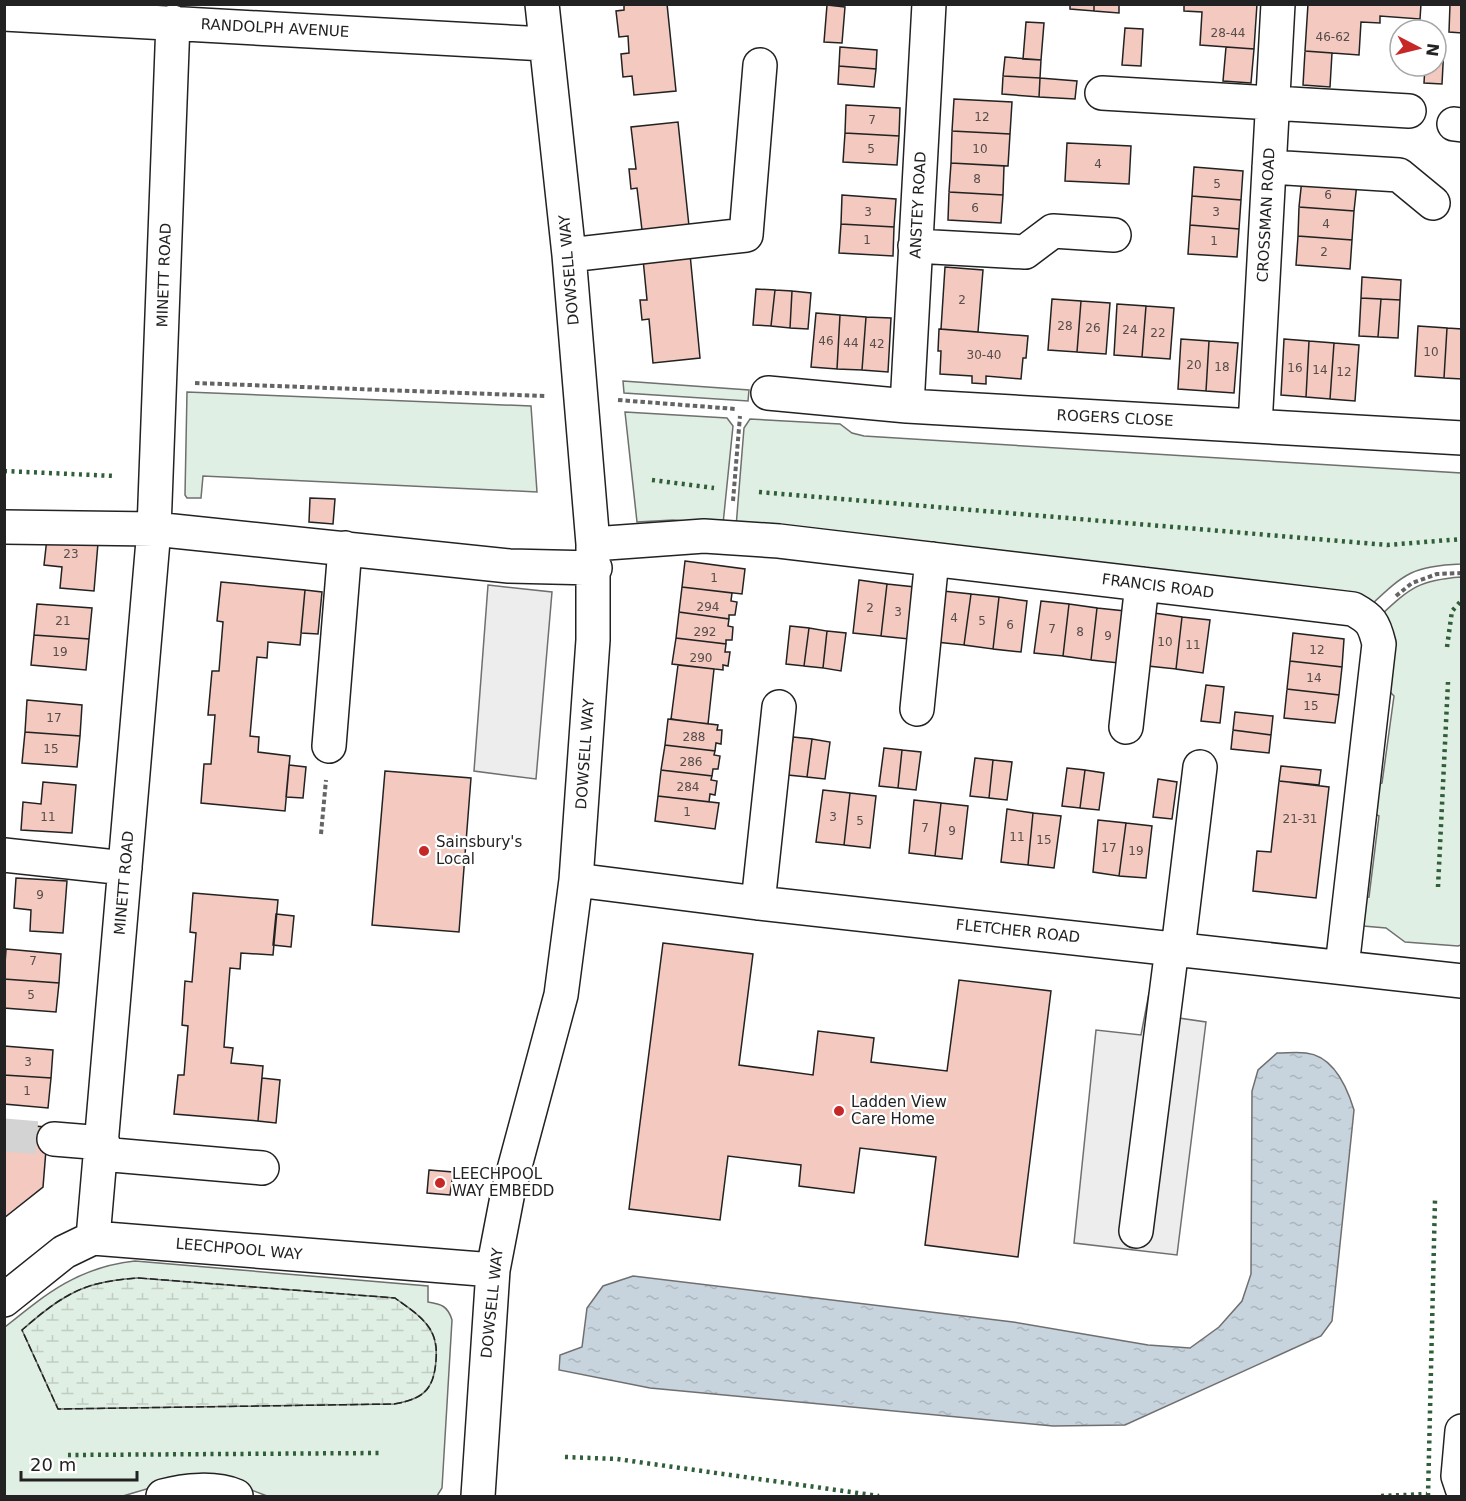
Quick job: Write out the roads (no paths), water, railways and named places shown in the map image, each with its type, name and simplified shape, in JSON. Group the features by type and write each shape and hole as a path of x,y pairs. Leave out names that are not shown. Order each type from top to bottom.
{"street":[{"name":"DOWSELL WAY","path":"478,1497 493,1270 508,1192 561,995 576,880 593,640 594,556 568,255 542,4"},
{"name":"ANSTEY ROAD","path":"907,406 929,4"},
{"name":"CROSSMAN ROAD","path":"1255,426 1278,4"},
{"name":"RANDOLPH AVENUE","path":"4,14 43,10 173,22 545,44"},
{"name":"MINETT ROAD","path":"93,1238 154,529 173,22"},
{"path":"568,255 746,235 760,65"},
{"path":"1102,93 1409,111"},
{"path":"1269,167 1399,175 1433,203"},
{"path":"915,246 1025,252 1053,231 1114,235"},
{"name":"ROGERS CLOSE","path":"768,393 907,406 1461,438"},
{"path":"4,527 154,529 345,548 329,746"},
{"name":"FRANCIS ROAD","path":"345,548 509,566 594,556 704,536 730,537 1353,609 1371,621 1379,644 1342,967"},
{"path":"916,709 932,559"},
{"path":"1126,727 1142,584"},
{"path":"758,903 779,707"},
{"path":"1136,1232 1200,766"},
{"path":"4,855 125,868"},
{"name":"FLETCHER ROAD","path":"576,880 758,903 1461,981"},
{"path":"54,1139 102,1149 262,1168"},
{"path":"4,1300 64,1252 93,1238"},
{"name":"LEECHPOOL WAY","path":"93,1238 493,1270"},
{"path":"1461,1431 1458,1476 1461,1488"},
{"path":"163,1497 198,1491 228,1493 236,1497"}],"water":[{"path":"1277,1053 1306,1053 1324,1060 1338,1074 1354,1110 1332,1321 1321,1336 1125,1425 1053,1426 650,1388 559,1370 560,1355 582,1347 587,1308 603,1286 633,1276 1013,1322 1148,1345 1190,1348 1219,1327 1242,1301 1251,1274 1252,1091 1258,1070"}],"tunnel":[{"path":"4,1135 54,1139"}],"place":[{"name":"Sainsbury's Local","path":"424,851"},
{"name":"Ladden View Care Home","path":"839,1111"},
{"name":"LEECHPOOL WAY EMBEDD","path":"440,1183"}]}
